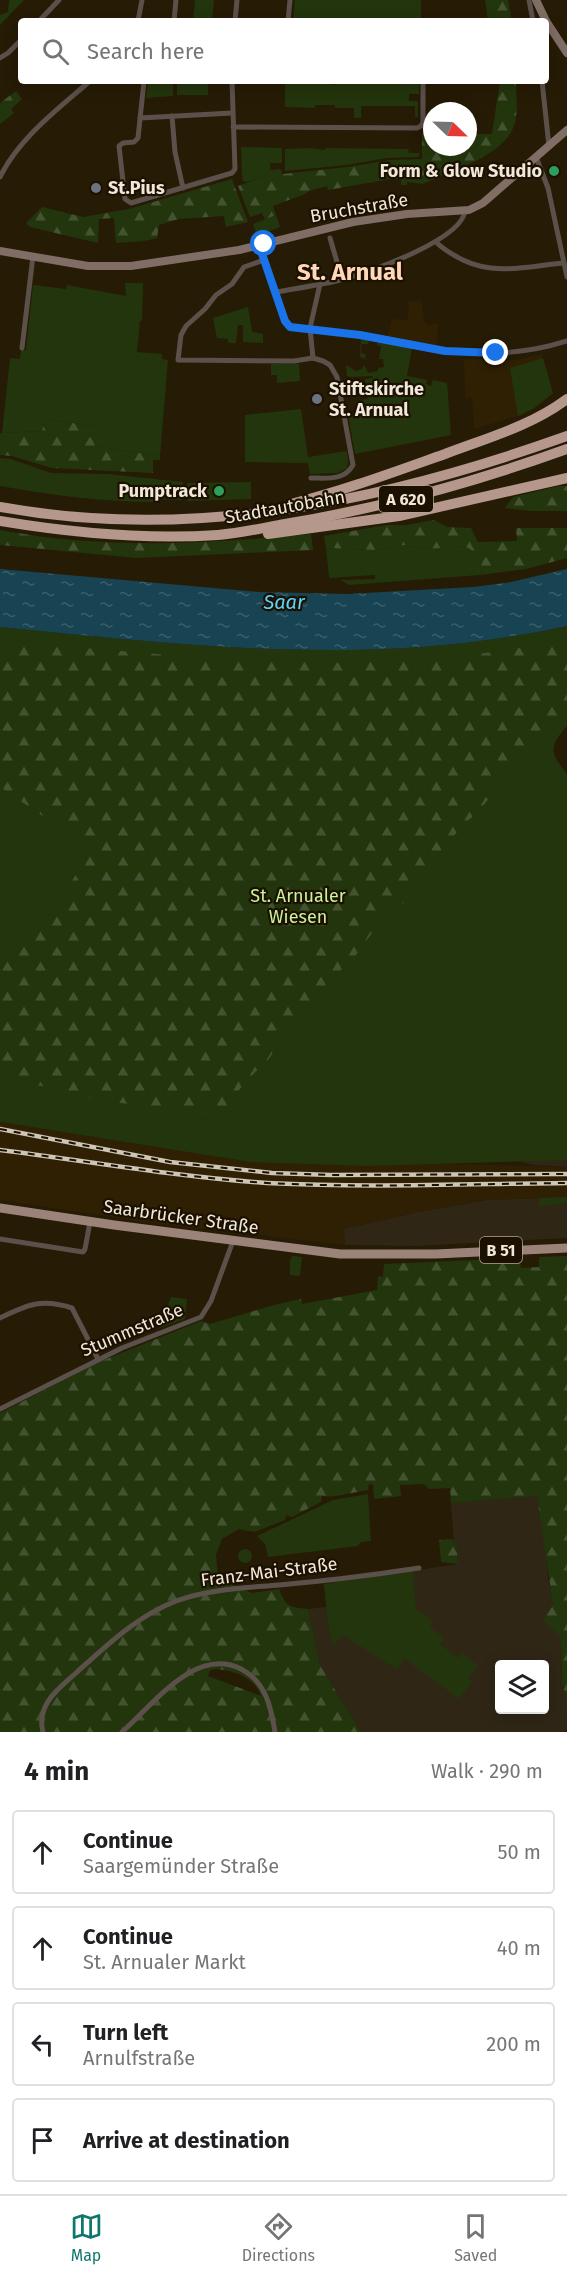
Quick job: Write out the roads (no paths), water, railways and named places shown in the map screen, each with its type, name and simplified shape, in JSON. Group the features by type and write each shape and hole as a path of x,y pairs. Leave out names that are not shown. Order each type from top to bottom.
{"highway":[{"path":"249,514 345,489 508,431 543,415 567,399"},
{"name":"Stadtautobahn","path":"0,507 56,516 133,521 207,518 300,509 377,493 505,458 567,436"},
{"name":"Stadtautobahn","path":"0,521 77,532 133,536 182,537 241,532 396,502 461,484 567,449"},
{"path":"241,532 268,534 399,516 567,478"}],"main road":[{"name":"Saarbrücker Straße","path":"0,1208 233,1241 358,1255 567,1248"}],"street":[{"path":"42,18 59,0"},
{"path":"139,18 142,0"},
{"path":"174,18 176,0"},
{"path":"235,18 237,0"},
{"path":"288,18 290,0"},
{"path":"529,0 532,18"},
{"path":"536,0 542,18"},
{"path":"549,28 567,54"},
{"path":"0,57 18,43"},
{"path":"0,177 16,151 87,84"},
{"path":"144,84 137,141 123,143 119,146 125,199 131,203 232,173 235,170 232,84"},
{"path":"233,127 417,128 423,122 423,84"},
{"path":"542,84 549,146"},
{"path":"140,118 232,113"},
{"path":"172,116 175,152 183,188"},
{"path":"276,292 342,279 436,242 458,225 465,210 478,207 567,130"},
{"path":"536,157 561,231 563,263 567,277"},
{"name":"Bruchstraße","path":"0,251 88,266 131,266 205,256 372,219 465,210"},
{"path":"330,238 342,279"},
{"path":"436,242 449,253 482,268 507,270 563,263"},
{"path":"259,245 286,324 290,327 310,328 450,352 519,353 567,341"},
{"path":"22,348 33,256"},
{"path":"264,260 244,267 231,284 216,295 205,309 186,326 182,335 178,360 294,361 313,358 327,363 337,377 353,461 349,472 338,478 311,478"},
{"path":"313,358 310,328 320,284"},
{"path":"0,1239 83,1252 90,1222"},
{"name":"Stummstraße","path":"0,1409 98,1359 201,1317 209,1306 233,1241"},
{"path":"0,1318 32,1304 45,1303 72,1308 98,1359"},
{"name":"Franz-Mai-Straße","path":"43,1732 41,1721 43,1707 54,1693 133,1625 174,1602 212,1591 366,1576 419,1568"},
{"path":"122,1732 189,1672 216,1663 239,1668 258,1682 267,1696 275,1732"}],"water":[{"name":"Saar","path":"0,569 260,592 347,594 473,587 511,582 567,569 567,626 495,639 425,647 354,650 214,646 0,627"}],"railway":[{"path":"0,1129 170,1162 272,1173 567,1174"},
{"path":"0,1150 166,1173 267,1183 379,1185 567,1183"}],"place":[{"name":"Form & Glow Studio","path":"554,171"},
{"name":"St.Pius","path":"96,188"},
{"name":"Stiftskirche St. Arnual","path":"317,399"},
{"name":"Pumptrack","path":"219,491"}],"district":[{"name":"St. Arnual","path":"350,272"}],"park label":[{"name":"St. Arnualer Wiesen","path":"298,906"}]}
